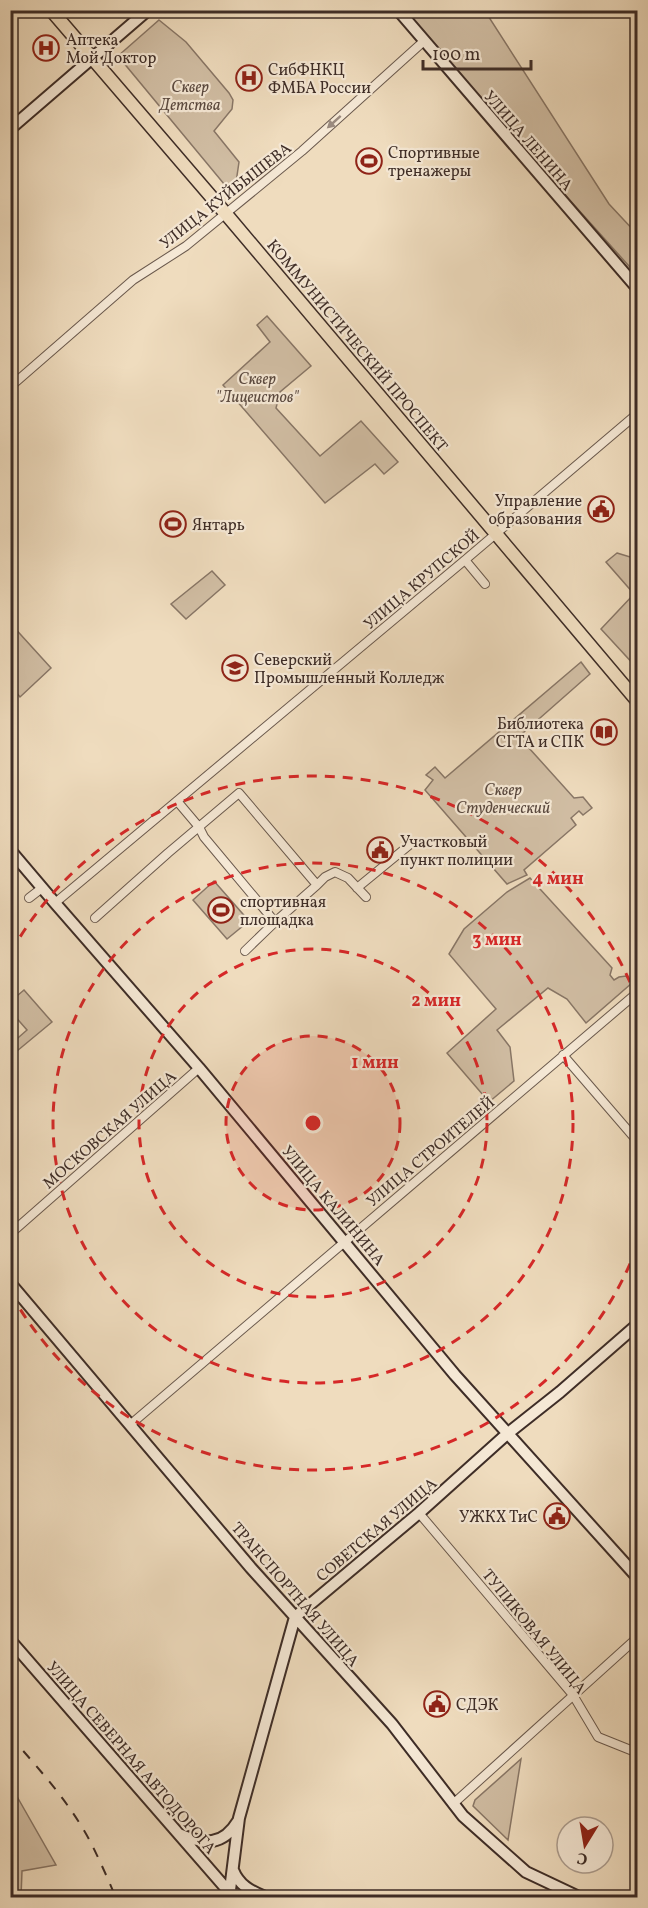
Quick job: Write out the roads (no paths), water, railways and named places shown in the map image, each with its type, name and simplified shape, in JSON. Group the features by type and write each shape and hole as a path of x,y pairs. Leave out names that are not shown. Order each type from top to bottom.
{"main road":[{"name":"КОММУНИСТИЧЕСКИЙ ПРОСПЕКТ","path":"51,10 638,702"}],"street":[{"path":"10,129 148,10"},
{"name":"УЛИЦА ЛЕНИНА","path":"398,10 638,290"},
{"name":"УЛИЦА КУЙБЫШЕВА","path":"10,387 133,280 186,246 302,151 424,41"},
{"name":"УЛИЦА КРУПСКОЙ","path":"55,903 638,413"},
{"path":"465,560 484,584"},
{"path":"95,918 239,793 317,885"},
{"path":"177,801 275,922"},
{"path":"357,888 413,842"},
{"name":"УЛИЦА КАЛИНИНА","path":"10,850 199,1068 507,1434 638,1578"},
{"path":"246,951 325,877 335,872 348,878 366,897"},
{"path":"29,898 42,888"},
{"name":"УЛИЦА СТРОИТЕЛЕЙ","path":"131,1424 638,992"},
{"path":"562,1055 638,1142"},
{"name":"МОСКОВСКАЯ УЛИЦА","path":"12,1230 199,1068"},
{"name":"ТРАНСПОРТНАЯ УЛИЦА","path":"10,1283 295,1617 392,1724 453,1804 483,1835 526,1872 581,1898"},
{"name":"СОВЕТСКАЯ УЛИЦА","path":"295,1617 638,1324"},
{"name":"ТУПИКОВАЯ УЛИЦА","path":"419,1513 573,1695 598,1737 638,1754"},
{"path":"266,1897 230,1895 232,1869 239,1818 295,1617"},
{"path":"453,1804 638,1637"},
{"name":"УЛИЦА СЕВЕРНАЯ АВТОДОРОГА","path":"10,1640 230,1895"},
{"path":"178,1834 199,1841 221,1839 231,1832 239,1818"},
{"path":"232,1869 241,1884 253,1893 266,1897"}],"railway":[{"path":"10,1736 74,1814 91,1843 116,1898"}],"place":[{"name":"Аптека Мой Доктор","path":"46,48"},
{"name":"СибФНКЦ ФМБА России","path":"249,78"},
{"name":"Спортивные тренажеры","path":"369,161"},
{"name":"Управление образования","path":"601,509"},
{"name":"Янтарь","path":"173,524"},
{"name":"Северский Промышленный Колледж","path":"235,668"},
{"name":"Библиотека СГТА и СПК","path":"604,732"},
{"name":"Участковый пункт полиции","path":"380,850"},
{"name":"спортивная площадка","path":"221,910"},
{"name":"УЖКХ ТиС","path":"557,1516"},
{"name":"СДЭК","path":"437,1704"}],"park label":[{"name":"Сквер Детства","path":"190,95"},
{"name":"Сквер \"Лицеистов\"","path":"257,387"},
{"name":"Сквер Студенческий","path":"503,798"}]}
